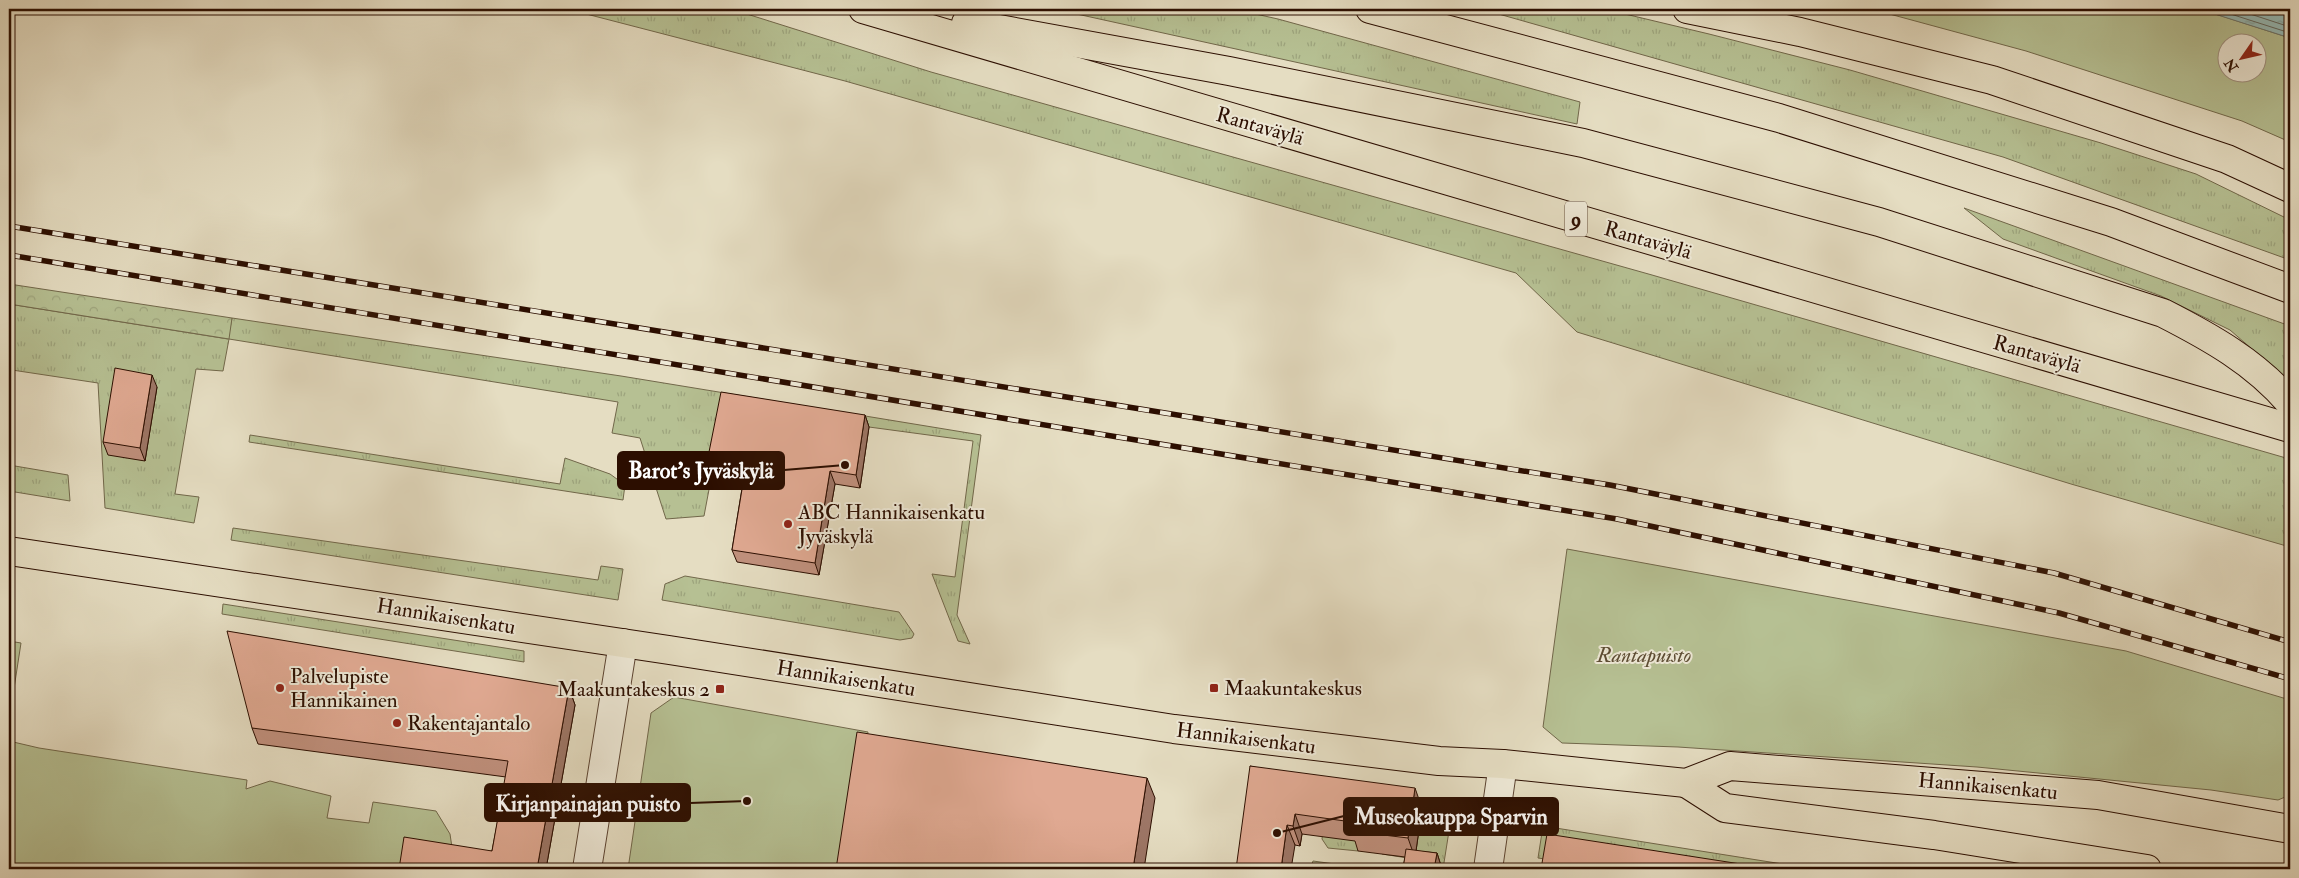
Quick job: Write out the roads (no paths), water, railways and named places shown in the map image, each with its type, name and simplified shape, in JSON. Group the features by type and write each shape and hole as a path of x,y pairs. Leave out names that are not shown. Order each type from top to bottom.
{"main road":[{"name":"Rantaväylä","path":"863,9 2290,428"},
{"path":"886,9 1229,71 1583,143 1879,222 2162,313 2193,328 2245,359 2276,386 2290,403"},
{"path":"1370,9 1779,118 2111,222 2290,289"},
{"path":"1687,9 1800,32 1992,80 2227,159 2290,188"},
{"name":"Hannikaisenkatu","path":"9,550 1174,729 1440,761 1503,764 1686,783 1726,808 1934,836 2147,869"},
{"name":"Hannikaisenkatu","path":"1686,783 1730,766 2098,795 2290,829"}],"street":[{"path":"587,869 623,643"},
{"path":"1488,869 1503,764"}],"water":[{"path":"2199,9 2290,9 2290,38"}],"railway":[{"path":"9,226 1610,485 2054,573 2290,642"},
{"path":"9,255 1617,519 2059,613 2290,679"}],"place":[{"name":"Barot's Jyväskylä","path":"845,465"},
{"name":"ABC Hannikaisenkatu Jyväskylä","path":"788,524"},
{"name":"Palvelupiste Hannikainen","path":"280,688"},
{"name":"Maakuntakeskus","path":"1214,688"},
{"name":"Maakuntakeskus 2","path":"720,689"},
{"name":"Rakentajantalo","path":"397,723"},
{"name":"Kirjanpainajan puisto","path":"747,801"},
{"name":"Museokauppa Sparvin","path":"1277,833"}],"park label":[{"name":"Rantapuisto","path":"1644,655"}]}
